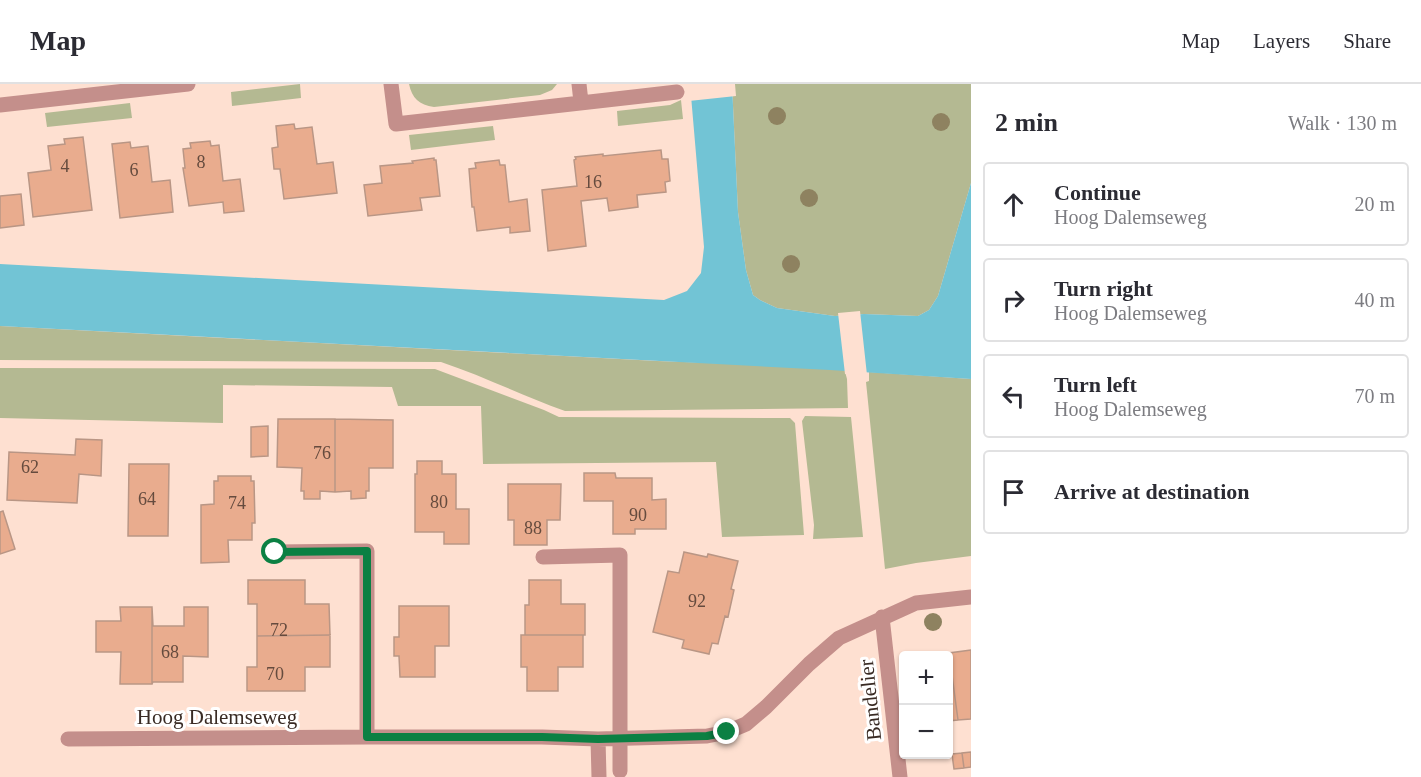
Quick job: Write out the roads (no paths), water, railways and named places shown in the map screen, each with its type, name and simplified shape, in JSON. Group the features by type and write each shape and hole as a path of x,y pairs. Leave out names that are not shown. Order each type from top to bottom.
{"street":[{"path":"0,105 188,84"},
{"path":"391,84 396,124 677,92"},
{"path":"579,84 581,102"},
{"path":"275,552 367,551 367,737"},
{"path":"543,557 620,555 620,771"},
{"name":"Hoog Dalemseweg","path":"68,738 542,737 598,739 707,736 727,732 746,724 839,638 916,603 971,597"},
{"name":"Bandelier","path":"882,617 900,777"},
{"path":"598,739 599,777"}],"water":[{"path":"690,84 732,84 738,212 746,270 753,295 777,308 835,316 864,314 918,316 929,310 938,296 971,183 971,379 0,326 0,264 664,300 687,291 701,273 704,247"}]}
